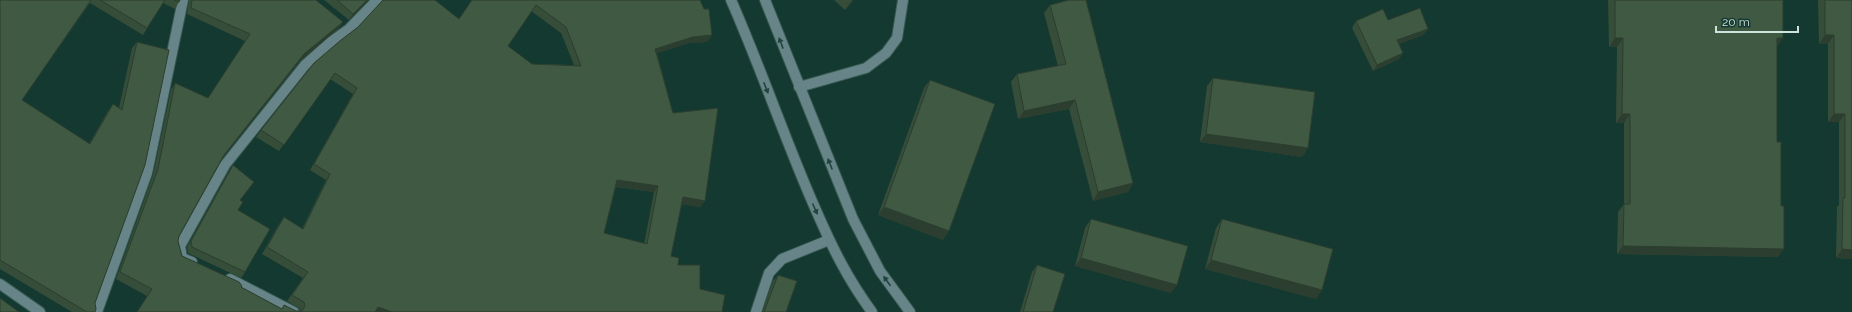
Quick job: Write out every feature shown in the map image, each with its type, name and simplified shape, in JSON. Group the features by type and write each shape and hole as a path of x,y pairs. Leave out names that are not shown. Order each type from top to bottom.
{"street":[{"path":"97,312 147,173 183,0"},
{"path":"203,267 182,258 180,246 226,165 306,65 346,27 378,0"},
{"path":"731,0 805,186 829,240 854,288 872,312"},
{"path":"764,0 836,180 866,247 880,271 910,312"},
{"path":"799,88 866,68 886,53 897,38 903,0"},
{"path":"756,312 769,273 782,259 829,240"},
{"path":"224,276 294,312"},
{"path":"0,284 40,312"}],"building":[{"path":"0,0 91,0 22,100 90,144 113,104 122,110 137,42 169,50 145,165 95,303 95,312 87,312 0,260"},
{"path":"100,0 165,0 147,28"},
{"path":"192,0 316,0 343,22 304,54 224,155 179,236 178,241 182,256 239,282 242,286 241,287 282,309 284,305 296,311 302,311 305,306 304,302 292,295 308,272 267,247 284,217 303,229 330,174 314,164 357,88 335,73 284,145 261,130 314,63 358,27 383,0 435,0 459,19 472,0 700,0 704,9 709,9 712,35 693,37 655,49 673,113 718,108 705,201 683,197 671,256 679,258 678,265 700,265 700,289 725,295 722,312 392,312 378,307 375,312 137,312 152,289 120,272 158,169 175,83 208,98 250,34 191,8","holes":["536,5 566,27 581,66 532,64 508,46","617,180 658,186 647,244 604,233"]},
{"path":"337,0 367,0 353,14"},
{"path":"1069,0 1086,0 1133,183 1098,192 1075,100 1024,111 1017,74 1066,64 1050,5"},
{"path":"1615,0 1783,0 1783,38 1777,38 1777,142 1781,142 1781,206 1784,206 1784,249 1623,246 1624,204 1630,204 1630,114 1622,114 1623,38 1615,38"},
{"path":"1825,0 1852,0 1852,250 1842,249 1843,198 1845,198 1845,114 1834,114 1834,35 1825,35"},
{"path":"1420,8 1428,29 1397,40 1403,53 1377,65 1356,21 1383,9 1388,20"},
{"path":"1213,78 1315,92 1308,148 1206,134"},
{"path":"930,80 995,104 949,231 884,207"},
{"path":"233,165 254,182 240,200 243,202 238,210 270,229 245,272 192,247 191,241"},
{"path":"1091,219 1188,246 1177,285 1081,258"},
{"path":"1222,219 1333,249 1322,290 1211,260"},
{"path":"1037,265 1065,274 1053,312 1023,312"},
{"path":"778,275 797,281 786,312 764,312"},
{"path":"0,298 19,312 0,312"}]}
